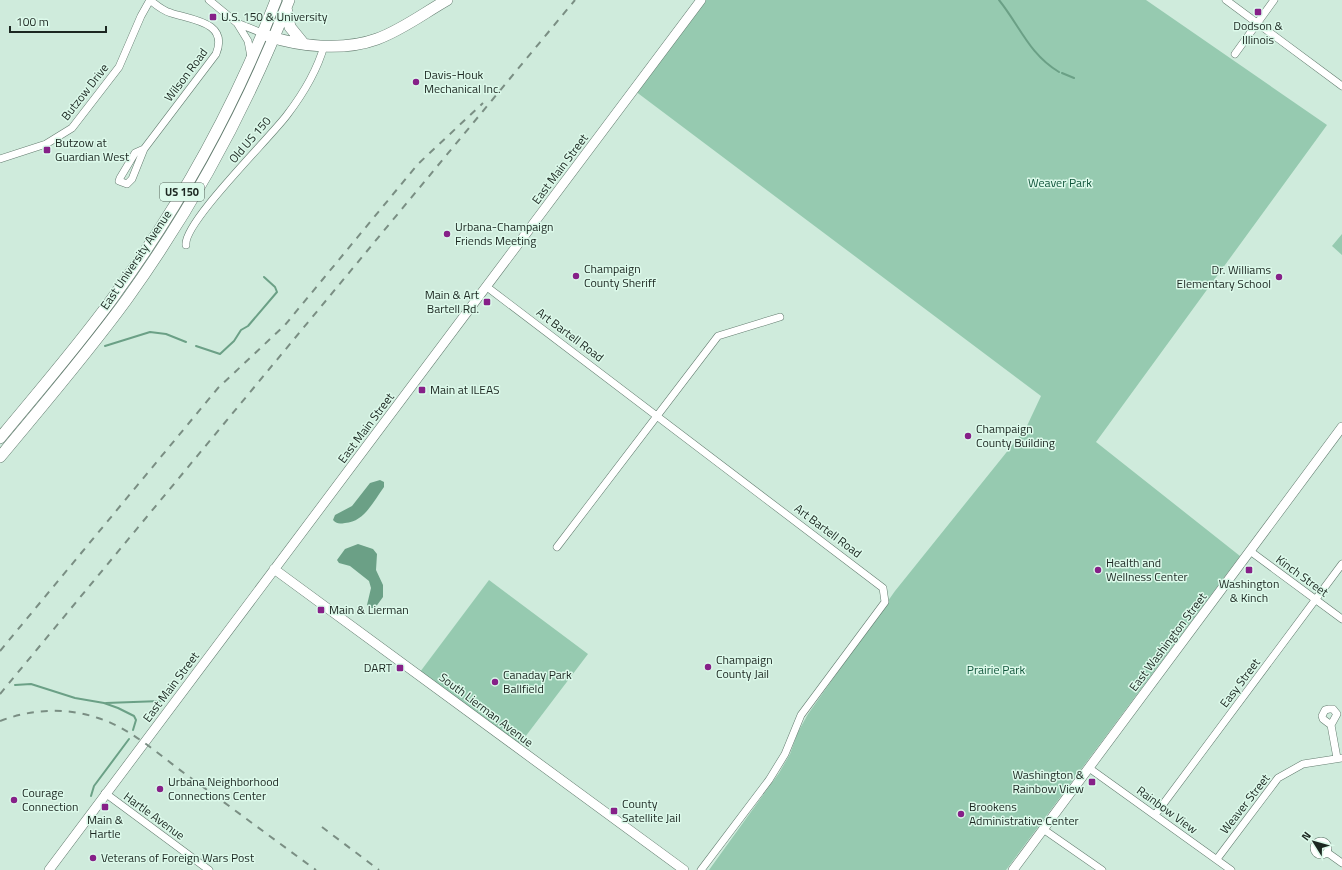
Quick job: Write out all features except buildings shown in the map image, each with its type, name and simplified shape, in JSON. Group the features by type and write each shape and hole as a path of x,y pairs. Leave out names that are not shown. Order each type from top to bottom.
{"main road":[{"name":"East University Avenue","path":"1,434 91,327 153,240 206,152 252,58 276,0"},
{"path":"262,34 324,46 350,45 376,39 402,27 447,0"},
{"name":"East Main Street","path":"49,870 105,793 487,287 701,0"},
{"name":"East University Avenue","path":"0,457 104,330 160,250 223,145 288,4"},
{"path":"288,4 290,27 303,43"},
{"name":"East Washington Street","path":"1252,553 1342,427"},
{"name":"East Washington Street","path":"1013,870 1045,830 1342,434"},
{"name":"South Lierman Avenue","path":"274,569 684,870"},
{"name":"East Washington Street","path":"1018,870 1045,830"}],"street":[{"name":"Wilson Road","path":"144,150 135,153 120,178 119,181 122,184 127,184 132,179 144,150 216,54 219,44 216,33 207,24 170,13 150,0"},
{"name":"Butzow Drive","path":"0,159 46,144 72,128 119,67 141,16 150,0"},
{"path":"208,0 237,22 262,34"},
{"path":"1226,0 1342,86"},
{"path":"1235,54 1274,0"},
{"path":"237,22 248,41 252,58"},
{"name":"Old US 150","path":"186,245 185,241 188,234 208,206 290,110 313,75 324,46"},
{"name":"Art Bartell Road","path":"487,287 880,585 886,598 879,611 801,715 786,754 769,780 701,870"},
{"path":"557,547 718,336 780,317"},
{"path":"1,434 13,441"},
{"name":"Kinch Street","path":"1252,553 1342,619"},
{"name":"Easy Street","path":"1155,815 1342,564"},
{"path":"1331,725 1339,758"},
{"name":"Weaver Street","path":"1217,859 1278,778 1303,764 1339,758"},
{"name":"Rainbow View","path":"1091,769 1232,870"},
{"name":"Hartle Avenue","path":"105,793 209,870"},
{"path":"1045,830 1102,870"},
{"path":"1328,853 1342,863"}],"green space":[{"path":"702,0 1146,0 1327,125 1096,442 1240,556 1006,870 709,870 779,773 790,754 798,732 808,714 895,591 1026,428 1041,396 635,91"},
{"path":"1342,234 1342,255 1332,246"},
{"path":"489,580 588,654 519,745 420,672"}],"shaded area":[{"path":"380,480 384,482 384,487 363,515 352,522 341,524 333,520 335,515 352,506 370,483"},
{"path":"358,544 373,549 377,554 376,570 383,585 383,597 375,608 369,608 367,605 371,588 369,581 350,566 339,563 337,560 345,549"}],"waterway":[{"path":"999,0 1032,48 1040,57 1059,72"},
{"path":"1062,73 1074,78"},
{"path":"196,346 220,354 234,341 241,330 248,326 277,292 275,287 264,277"},
{"path":"105,346 150,332 166,334 186,342"},
{"path":"15,685 31,684 75,698 104,703 118,708 134,716 136,720 133,730"},
{"path":"106,703 161,701"},
{"path":"91,796 94,786 129,739"}],"railway":[{"path":"0,694 575,0"},
{"path":"0,651 218,388 285,325 418,164 483,103"},
{"path":"0,721 36,712 61,711 86,714 110,722 143,742 316,870"},
{"path":"322,827 379,870"}],"place":[{"name":"Dodson & Illinois","path":"1258,12"},
{"name":"U.S. 150 & University","path":"213,17"},
{"name":"Davis-Houk Mechanical Inc.","path":"416,82"},
{"name":"Butzow at Guardian West","path":"47,150"},
{"name":"Urbana-Champaign Friends Meeting","path":"447,234"},
{"name":"Champaign County Sheriff","path":"576,276"},
{"name":"Dr. Williams Elementary School","path":"1279,277"},
{"name":"Main & Art Bartell Rd.","path":"487,302"},
{"name":"Main at ILEAS","path":"422,390"},
{"name":"Champaign County Building","path":"968,436"},
{"name":"Health and Wellness Center","path":"1098,570"},
{"name":"Washington & Kinch","path":"1249,570"},
{"name":"Main & Lierman","path":"321,610"},
{"name":"Champaign County Jail","path":"708,667"},
{"name":"DART","path":"400,668"},
{"name":"Canaday Park Ballfield","path":"495,682"},
{"name":"Washington & Rainbow View","path":"1092,782"},
{"name":"Urbana Neighborhood Connections Center","path":"160,789"},
{"name":"Courage Connection","path":"14,800"},
{"name":"Main & Hartle","path":"105,807"},
{"name":"County Satellite Jail","path":"614,811"},
{"name":"Brookens Administrative Center","path":"961,814"},
{"name":"Veterans of Foreign Wars Post","path":"93,858"}],"park label":[{"name":"Weaver Park","path":"1060,183"},
{"name":"Prairie Park","path":"996,670"}]}
